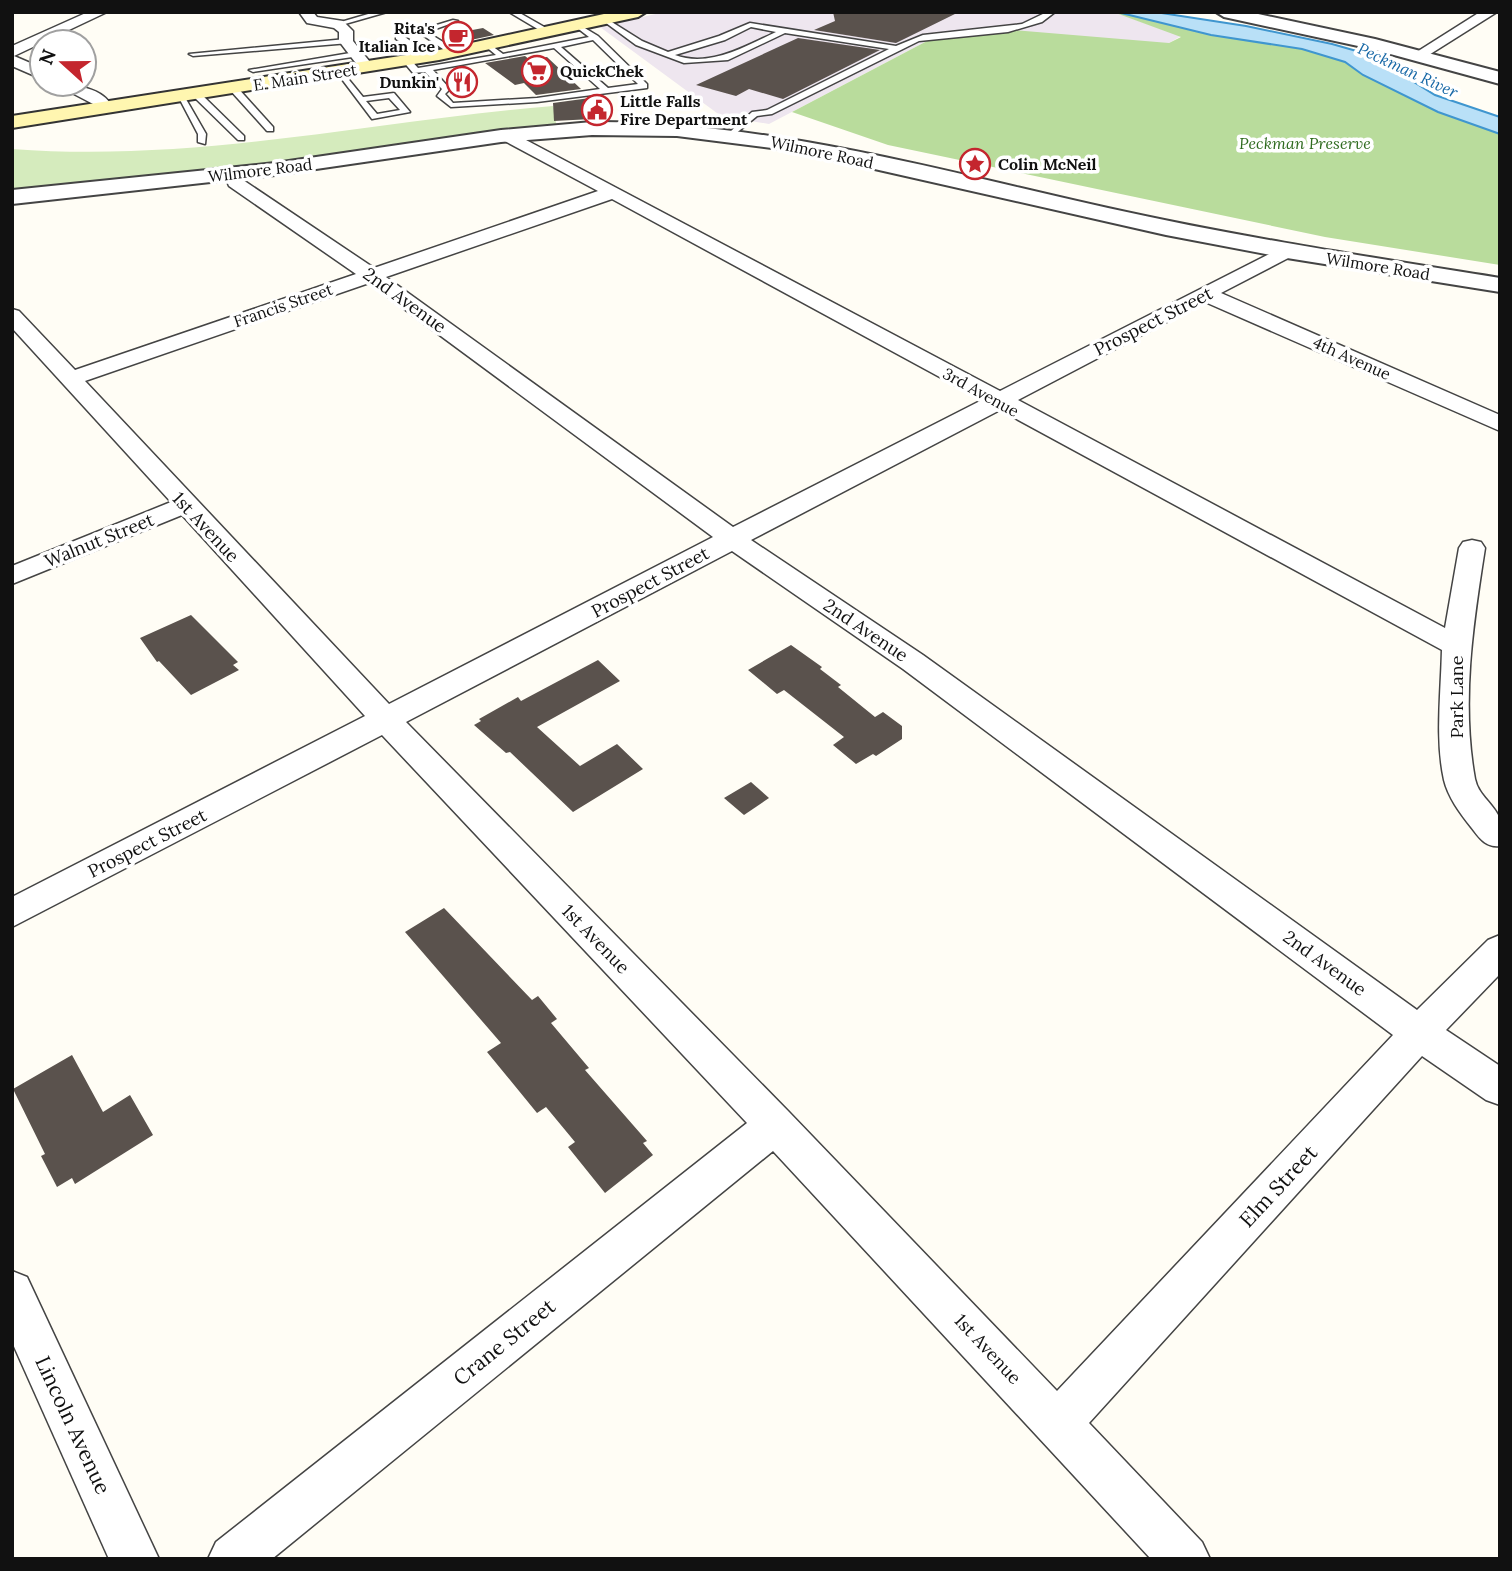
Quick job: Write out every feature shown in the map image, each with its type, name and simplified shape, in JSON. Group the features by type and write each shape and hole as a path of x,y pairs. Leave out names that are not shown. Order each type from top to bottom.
{"main road":[{"name":"E. Main Street","path":"12,122 338,72 361,61 406,60 428,63 453,52 495,51 553,39 578,26 638,12"}],"street":[{"path":"12,52 100,12"},
{"path":"306,12 312,20 338,24 346,31 346,41 361,61"},
{"path":"1224,12 1256,15 1500,78"},
{"path":"1419,55 1490,12"},
{"path":"93,98 102,102 104,107"},
{"name":"Wilmore Road","path":"12,197 233,174 509,136 635,128 734,133 1166,228 1287,251 1500,285"},
{"name":"3rd Avenue","path":"509,136 1456,646"},
{"name":"2nd Avenue","path":"233,174 235,182 371,275 732,539 913,662 1419,1033 1500,1088"},
{"name":"Francis Street","path":"72,379 614,192"},
{"name":"Prospect Street","path":"12,913 1287,251"},
{"name":"4th Avenue","path":"1205,293 1500,424"},
{"name":"1st Avenue","path":"12,315 386,720 775,1125 1185,1559"},
{"name":"Walnut Street","path":"12,576 185,505"},
{"name":"Park Lane","path":"1472,548 1456,646 1455,736 1460,782 1471,804 1496,835"},
{"name":"Elm Street","path":"1058,1423 1419,1033 1500,950"},
{"name":"Crane Street","path":"233,1559 775,1125"},
{"name":"Lincoln Avenue","path":"12,1292 134,1559"}],"lane":[{"path":"338,24 384,12"},
{"path":"512,12 553,39 607,92"},
{"path":"734,133 755,114 769,112 919,38 986,32 1028,24 1052,12"},
{"path":"453,52 421,31 455,20"},
{"path":"606,20 639,43 684,61 725,58 784,31"},
{"path":"666,55 722,38 750,25 897,48"},
{"path":"399,37 428,63 446,89 440,94 451,106 537,100 645,86 595,38 578,26"},
{"path":"553,39 595,38"},
{"path":"193,54 346,41"},
{"path":"428,63 495,51"},
{"path":"253,71 361,61"},
{"path":"338,72 360,100 375,117 406,112 391,95 360,100"},
{"path":"233,88 270,129"},
{"path":"188,95 240,138"},
{"path":"188,95 202,134 202,142"}],"shaded area":[{"path":"664,12 1113,12 1181,36 1169,43 927,41 769,124 721,116 600,27"}],"green space":[{"name":"Peckman Preserve","path":"1113,12 1302,49 1345,62 1357,71 1441,113 1500,134 1500,265 1325,237 888,145 792,112 927,41 1012,30 1169,43 1181,37"},
{"path":"553,106 557,128 261,166 12,192 12,149 81,152 217,146"}],"water":[{"path":"1117,12 1155,12 1246,26 1360,52 1435,95 1500,117 1500,134 1438,112 1363,75 1345,62 1302,49 1211,35"}],"building":[{"path":"833,12 959,12 896,43 814,30 835,21"},
{"path":"483,28 494,35 457,43 446,35"},
{"path":"798,38 880,50 783,99 749,89 736,96 696,85"},
{"path":"525,56 530,60 547,57 581,89 536,95 524,83 515,85 485,63"},
{"path":"590,98 611,118 554,121 553,103"},
{"path":"191,615 238,662 233,665 239,670 191,695 159,661 157,662 140,638"},
{"path":"791,645 822,667 820,669 841,685 838,687 875,717 883,712 902,726 902,739 876,756 873,754 856,764 833,745 844,737 784,690 777,694 748,670"},
{"path":"598,660 620,681 537,727 580,766 617,744 643,769 573,812 510,752 506,753 474,725 481,721 479,719 518,697 521,701"},
{"path":"751,782 769,798 744,815 724,798"},
{"path":"444,908 532,1000 538,996 557,1019 551,1023 589,1068 585,1070 647,1141 643,1143 653,1155 605,1193 568,1147 575,1142 546,1107 537,1113 487,1052 501,1043 405,932"},
{"path":"72,1055 103,1112 130,1095 153,1135 75,1184 72,1178 57,1187 41,1156 45,1154 13,1089"}],"place":[{"name":"Rita's Italian Ice","path":"458,37"},
{"name":"QuickChek","path":"537,71"},
{"name":"Dunkin'","path":"462,82"},
{"name":"Little Falls Fire Department","path":"597,110"},
{"name":"Colin McNeil","path":"975,164"}],"water label":[{"name":"Peckman River","path":"1408,70"}]}
